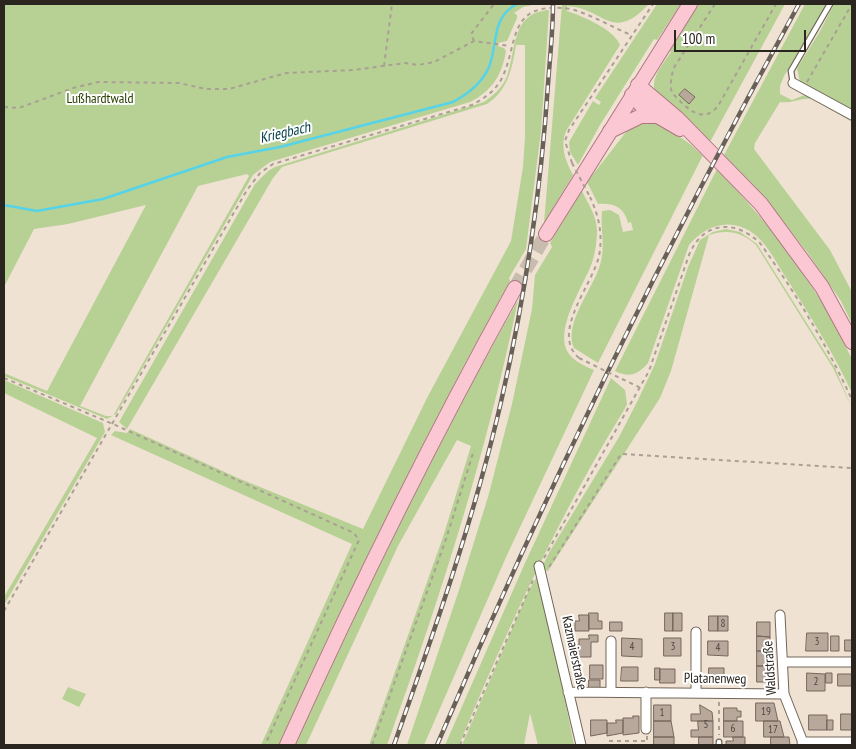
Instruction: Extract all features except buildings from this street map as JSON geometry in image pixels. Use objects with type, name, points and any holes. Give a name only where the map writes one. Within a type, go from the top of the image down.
[{"type":"main road","points":[[546,234],[690,4]]},
{"type":"main road","points":[[635,90],[644,108],[695,138]]},
{"type":"main road","points":[[635,90],[677,118],[729,170],[771,217],[822,287],[852,342]]},
{"type":"main road","points":[[609,131],[636,118],[657,116]]},
{"type":"main road","points":[[287,745],[339,630],[413,478],[515,288]]},
{"type":"street","points":[[793,83],[852,115]]},
{"type":"street","name":"Kazmaierstraße","points":[[540,570],[580,745]]},
{"type":"street","name":"Waldstraße","points":[[780,615],[784,694],[803,744]]},
{"type":"street","points":[[696,632],[696,692]]},
{"type":"street","points":[[611,641],[611,692]]},
{"type":"street","points":[[783,662],[852,662]]},
{"type":"street","name":"Platanenweg","points":[[568,692],[784,694]]},
{"type":"street","points":[[646,692],[646,729]]},
{"type":"street","points":[[803,744],[852,742]]},
{"type":"lane","points":[[793,83],[791,71],[830,4]]},
{"type":"path","points":[[384,66],[392,4]]},
{"type":"path","points":[[474,41],[472,34],[475,27],[494,4]]},
{"type":"path","points":[[639,387],[579,358],[570,348],[569,327],[594,272],[599,256],[599,220],[590,197],[572,162],[565,141],[569,130],[653,4]]},
{"type":"path","points":[[715,4],[674,69],[671,82],[673,94],[687,108],[700,115],[713,113],[718,106],[776,4]]},
{"type":"path","points":[[803,88],[852,4]]},
{"type":"path","points":[[4,612],[247,190],[260,173],[273,164],[472,104],[482,99],[500,82],[514,33],[524,15],[531,10],[544,7],[574,10],[631,35]]},
{"type":"path","points":[[4,107],[19,108],[73,88],[98,82],[179,83],[206,89],[229,89],[286,73],[404,63],[418,65],[434,62],[474,41],[510,46]]},
{"type":"path","points":[[460,745],[540,570],[627,412],[656,354],[692,248],[708,231],[732,227],[751,235],[767,254],[827,350],[852,400]]},
{"type":"path","points":[[4,378],[113,424],[348,529],[359,540],[266,745]]},
{"type":"path","points":[[372,745],[446,539],[474,450]]},
{"type":"path","points":[[540,570],[548,567],[621,454],[852,468]]},
{"type":"path","points":[[719,692],[719,744]]},
{"type":"path","points":[[608,741],[647,741]]},
{"type":"green space","name":"Lußhardtwald","points":[[4,4],[537,4],[523,7],[514,13],[517,15],[517,18],[507,41],[498,43],[498,46],[506,51],[502,68],[495,81],[478,98],[270,162],[253,175],[116,414],[113,416],[249,176],[247,174],[198,186],[80,406],[106,416],[112,416],[107,419],[4,376],[4,373],[47,391],[146,205],[68,224],[34,229],[4,287]]},
{"type":"green space","points":[[562,4],[649,4],[636,16],[616,23],[580,8],[567,6],[567,11],[605,29],[617,39],[620,45],[566,131],[563,148],[573,175],[544,223]]},
{"type":"green space","points":[[657,4],[681,4],[657,40],[654,39],[600,125],[578,165],[570,152],[569,142],[593,101],[599,105],[601,102],[595,98]]},
{"type":"green space","points":[[699,4],[785,4],[710,142],[655,91],[654,86],[656,76],[671,52],[669,50]]},
{"type":"green space","points":[[805,4],[828,4],[784,76],[780,86],[780,94],[792,100],[807,94],[852,118],[852,122],[812,99],[780,102],[755,143],[754,149],[830,250],[852,292],[852,324],[841,301],[807,252],[768,202],[724,155]]},
{"type":"green space","points":[[834,4],[852,4],[852,110],[800,82],[797,68],[819,33]]},
{"type":"green space","points":[[549,10],[541,131],[526,249],[461,371],[462,373],[391,511],[325,650],[283,745],[261,745],[352,544],[111,435],[115,431],[127,433],[130,429],[238,478],[363,529],[427,398],[511,241],[523,167],[525,137],[525,45],[516,45],[508,78],[500,92],[487,104],[282,167],[273,178],[127,429],[119,422],[255,184],[268,171],[275,167],[484,102],[498,90],[507,76],[515,44],[522,25],[528,18],[537,13]]},
{"type":"green space","points":[[640,123],[656,123],[666,127],[703,156],[598,363],[574,348],[572,328],[602,258],[602,211],[610,210],[619,215],[623,232],[633,230],[631,222],[628,223],[624,213],[618,207],[609,204],[598,204],[587,182],[626,132]]},
{"type":"green space","points":[[713,165],[725,176],[784,245],[827,310],[852,359],[852,393],[820,333],[770,252],[756,235],[733,225],[716,226],[709,229],[689,245],[648,363],[637,373],[629,375],[615,371],[717,169]]},
{"type":"green space","points":[[582,191],[595,219],[597,230],[596,244],[592,263],[570,311],[564,335],[565,345],[569,354],[580,364],[594,370],[507,555],[424,745],[407,745],[488,497],[512,404],[532,309],[535,275],[552,247],[550,243]]},
{"type":"green space","points":[[726,229],[740,232],[757,244],[835,368],[852,408],[833,368],[756,245],[745,237],[734,233],[722,232],[709,235],[671,371],[660,398],[548,571],[544,570],[542,567],[550,551],[619,437],[638,400],[655,364],[688,267],[700,240],[713,232]]},
{"type":"green space","points":[[518,300],[492,413],[461,525],[387,745],[369,745],[443,537],[471,446],[457,440],[398,546],[306,745],[295,745],[345,631],[399,519]]},
{"type":"green space","points":[[611,378],[625,390],[627,404],[555,533],[515,617],[459,745],[445,745],[525,563]]},
{"type":"green space","points":[[4,380],[103,423],[105,432],[4,605],[4,597],[97,438],[4,393]]},
{"type":"green space","points":[[536,578],[541,579],[574,745],[538,745],[530,713],[524,745],[462,745],[528,592]]},
{"type":"green space","points":[[68,687],[86,694],[79,707],[62,699]]},
{"type":"waterway","name":"Kriegbach","points":[[4,205],[37,211],[103,199],[227,157],[280,147],[453,102],[474,88],[483,78],[492,58],[499,24],[509,9],[517,4]]},
{"type":"tunnel","points":[[515,288],[546,234]]},
{"type":"railway","points":[[394,745],[466,532],[479,489],[510,363],[525,283],[541,164],[553,4]]},
{"type":"railway","points":[[437,745],[520,556],[609,370],[654,278],[799,4]]}]
